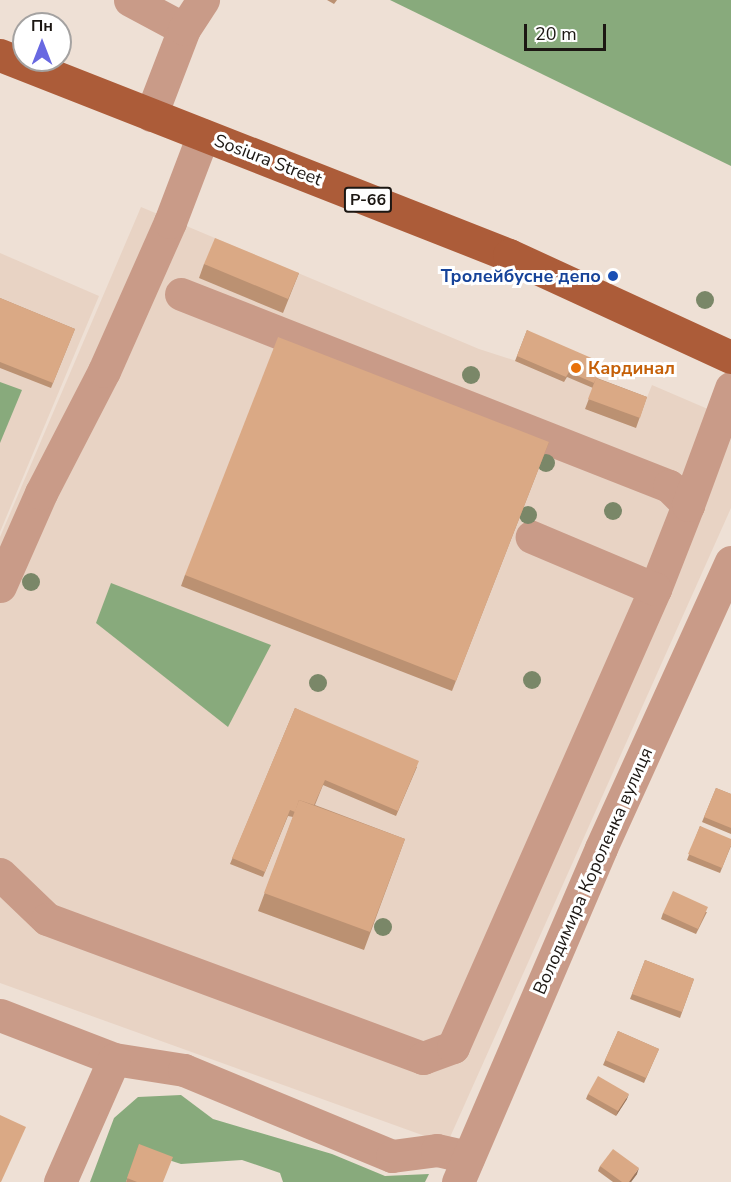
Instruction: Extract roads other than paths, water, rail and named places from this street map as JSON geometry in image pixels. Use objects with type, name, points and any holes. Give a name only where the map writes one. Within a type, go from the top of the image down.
[{"type":"main road","name":"Sosiura Street","points":[[0,55],[509,255],[731,357]]},
{"type":"street","points":[[130,0],[184,29]]},
{"type":"street","points":[[152,115],[184,29],[203,0]]},
{"type":"street","points":[[0,586],[109,360],[203,135]]},
{"type":"street","points":[[181,294],[638,471],[669,486],[688,505]]},
{"type":"street","points":[[0,874],[47,919],[423,1058],[453,1047],[655,589],[731,388]]},
{"type":"street","points":[[532,537],[655,589]]},
{"type":"street","name":"Володимира Короленка вулиця","points":[[463,1170],[601,848],[731,562]]},
{"type":"street","points":[[0,1015],[114,1059],[184,1070],[392,1156],[437,1150],[463,1170]]},
{"type":"street","points":[[60,1182],[114,1059]]},
{"type":"place","name":"Тролейбусне депо","points":[[613,276]]},
{"type":"place","name":"Кардинал","points":[[576,368]]}]
